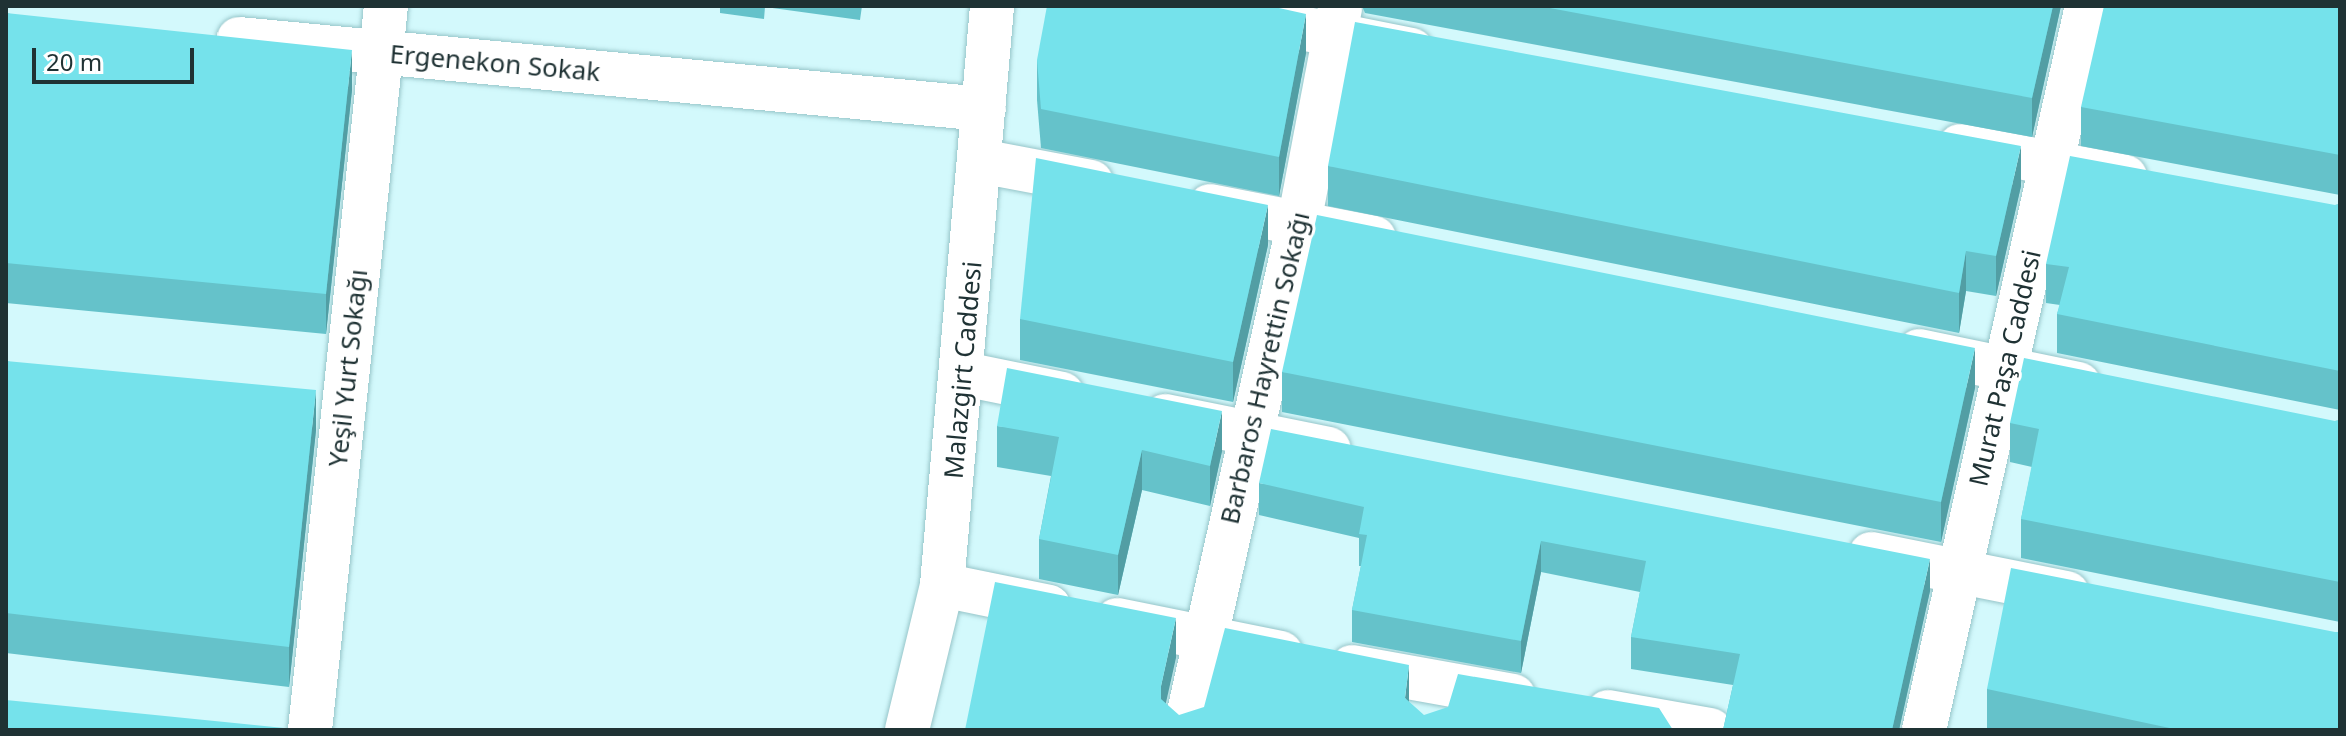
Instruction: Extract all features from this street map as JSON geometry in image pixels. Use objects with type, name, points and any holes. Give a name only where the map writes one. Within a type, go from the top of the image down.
[{"type":"street","name":"Yeşil Yurt Sokağı","points":[[310,730],[386,6]]},
{"type":"street","name":"Malazgirt Caddesi","points":[[907,730],[942,585],[964,374],[992,6]]},
{"type":"street","points":[[1191,6],[1337,21],[1458,58]]},
{"type":"street","name":"Murat Paşa Caddesi","points":[[1924,730],[2087,6]]},
{"type":"street","name":"Barbaros Hayrettin Sokağı","points":[[1185,730],[1249,433],[1299,223],[1337,21]]},
{"type":"street","name":"Ergenekon Sokak","points":[[194,35],[984,109]]},
{"type":"street","points":[[1911,137],[2173,187]]},
{"type":"street","points":[[980,161],[1409,246]]},
{"type":"street","points":[[1878,343],[2126,393]]},
{"type":"street","points":[[964,374],[1372,457]]},
{"type":"street","points":[[298,403],[344,408]]},
{"type":"street","points":[[1836,548],[2112,602]]},
{"type":"street","points":[[942,585],[1439,685],[1688,728]]},
{"type":"street","points":[[1429,730],[1439,685]]},
{"type":"building","points":[[1047,6],[1270,6],[1306,14],[1279,157],[1041,109],[1037,60]]},
{"type":"building","points":[[1539,6],[2053,6],[2032,98]]},
{"type":"building","points":[[2104,6],[2340,6],[2340,155],[2081,107]]},
{"type":"building","points":[[6,13],[352,50],[326,294],[6,263]]},
{"type":"building","points":[[1355,22],[2021,146],[1996,256],[1966,251],[1959,293],[1328,166]]},
{"type":"building","points":[[2070,156],[2340,204],[2340,371],[2057,314],[2069,267],[2046,264]]},
{"type":"building","points":[[1036,158],[1268,205],[1233,362],[1020,319]]},
{"type":"building","points":[[1317,215],[1975,348],[1941,502],[1282,372]]},
{"type":"building","points":[[2024,358],[2340,420],[2340,582],[2021,519],[2039,429],[2010,423]]},
{"type":"building","points":[[6,361],[316,390],[289,647],[6,613]]},
{"type":"building","points":[[1007,368],[1222,411],[1210,466],[1142,450],[1118,555],[1039,539],[1059,437],[997,426]]},
{"type":"building","points":[[1271,429],[1930,559],[1892,730],[1723,730],[1740,654],[1631,637],[1646,561],[1541,541],[1521,641],[1352,610],[1367,535],[1359,534],[1364,507],[1259,483]]},
{"type":"building","points":[[2011,568],[2340,632],[2340,730],[2179,730],[1987,689]]},
{"type":"building","points":[[995,582],[1176,618],[1161,699],[1179,715],[1204,707],[1225,628],[1409,665],[1405,698],[1424,715],[1448,707],[1458,674],[1659,708],[1673,730],[965,730]]},
{"type":"building","points":[[6,700],[294,729],[294,730],[6,730]]}]
